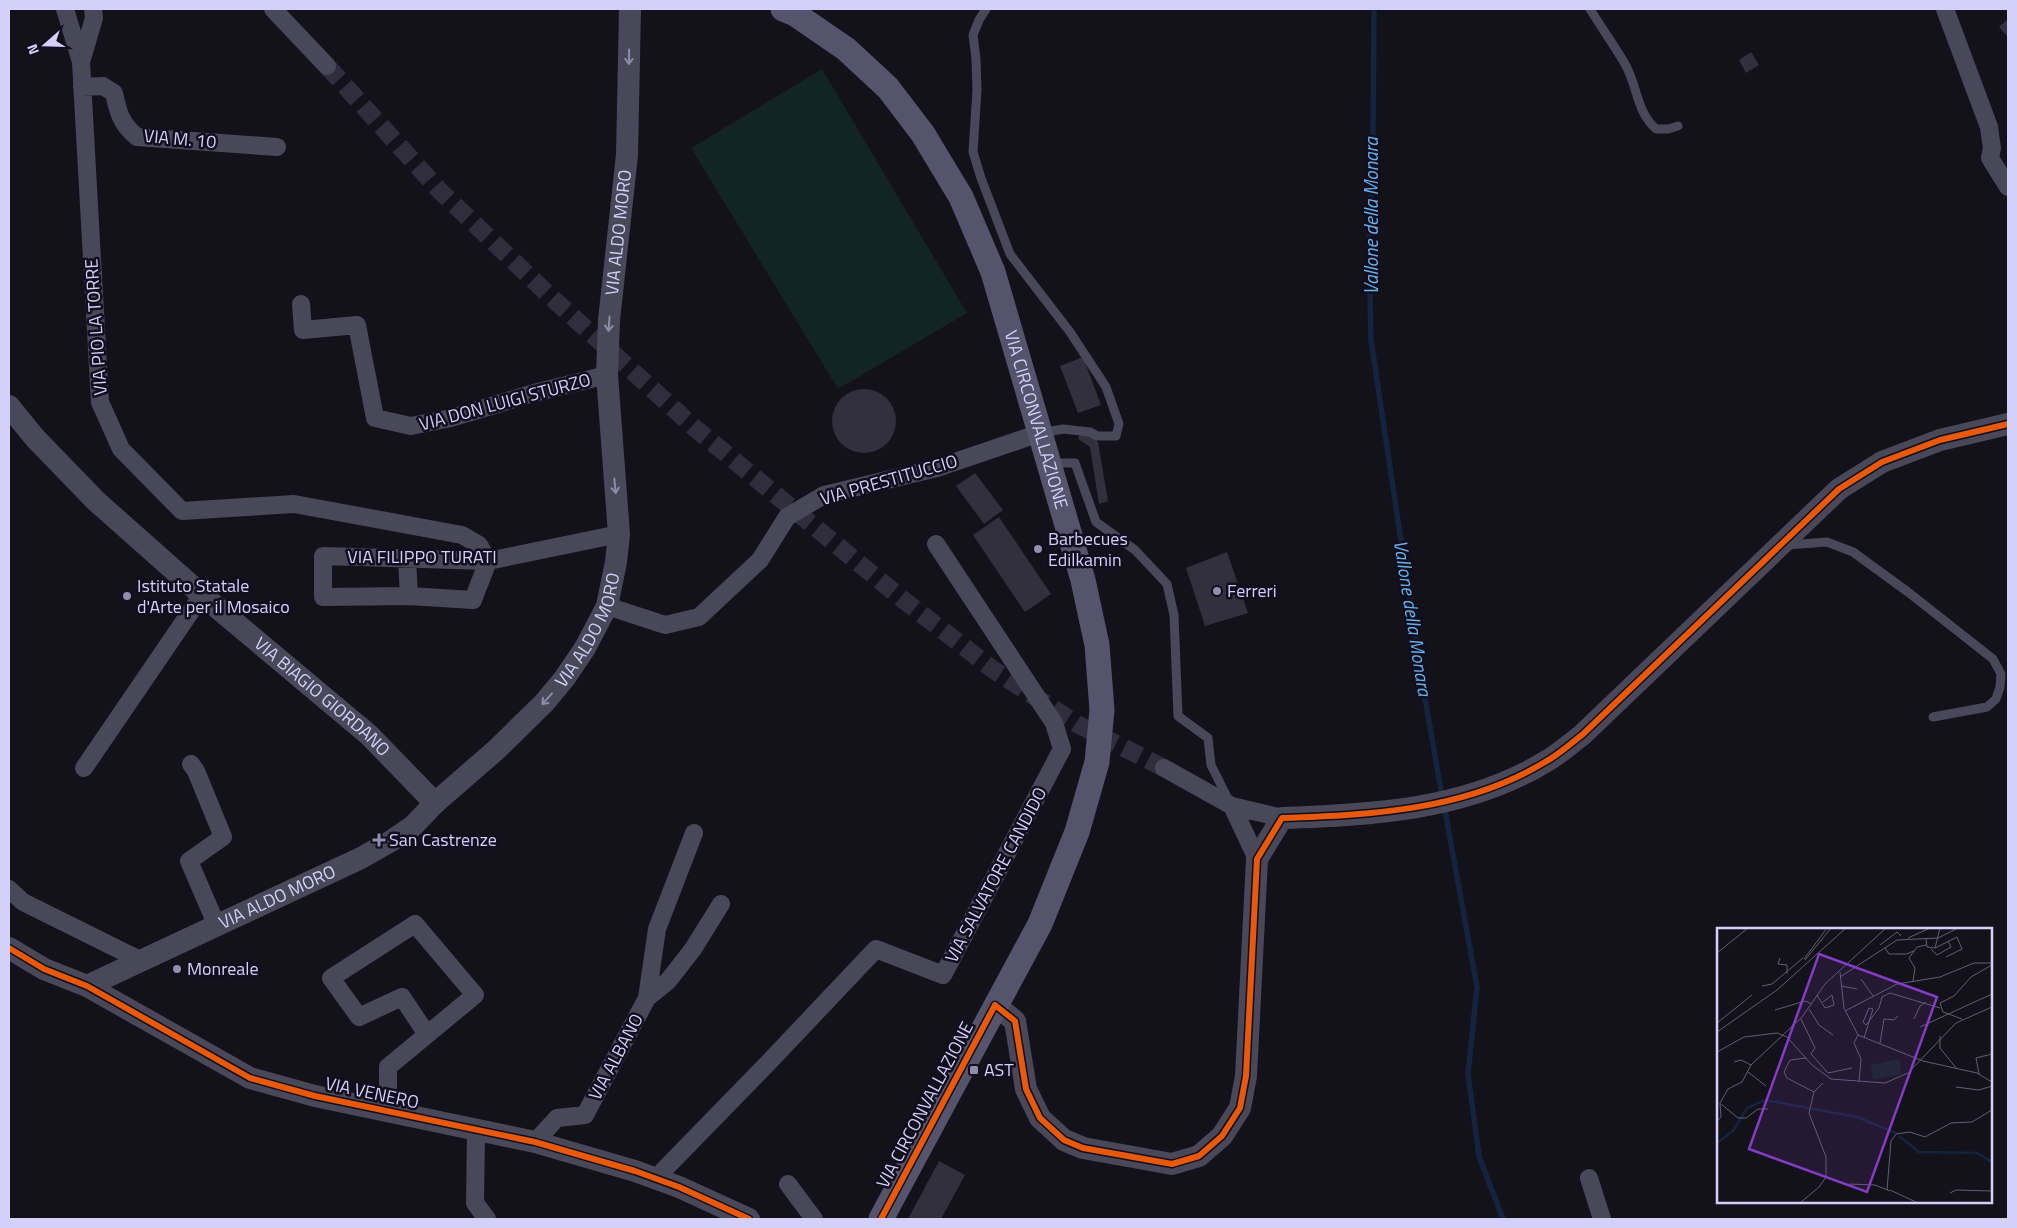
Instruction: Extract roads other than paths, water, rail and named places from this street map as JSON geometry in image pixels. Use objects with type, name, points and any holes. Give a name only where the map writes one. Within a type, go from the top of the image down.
[{"type":"main road","name":"VIA CIRCONVALLAZIONE","points":[[783,9],[795,14],[846,50],[888,88],[924,134],[961,197],[993,272],[1083,580],[1097,645],[1102,710],[1097,762],[1077,832],[1040,924],[882,1219]]},
{"type":"street","points":[[65,9],[81,62]]},
{"type":"street","points":[[81,62],[94,18],[93,9]]},
{"type":"street","points":[[273,9],[327,66]]},
{"type":"street","name":"VIA ALDO MORO","points":[[87,986],[361,858],[391,842],[413,826],[435,803],[496,750],[559,685],[585,648],[607,606],[616,562],[619,534],[606,375],[609,320],[627,155],[630,9]]},
{"type":"street","points":[[1945,9],[1989,128],[1992,148],[1990,158],[2008,187]]},
{"type":"street","name":"VIA PIO LA TORRE","points":[[81,62],[100,402],[121,449],[182,511],[294,504],[462,536],[480,545],[488,561]]},
{"type":"street","name":"VIA M. 10","points":[[82,87],[103,86],[114,93],[118,112],[127,128],[137,137],[277,147]]},
{"type":"street","name":"VIA DON LUIGI STURZO","points":[[301,304],[303,330],[357,325],[375,418],[411,426],[451,418],[534,393],[606,375]]},
{"type":"street","name":"VIA BIAGIO GIORDANO","points":[[9,406],[34,438],[96,501],[202,595],[369,734],[435,803]]},
{"type":"street","points":[[1164,768],[1232,806],[1282,818],[1393,811],[1456,799],[1488,790],[1545,762],[1582,735],[1839,489],[1882,462],[1940,440],[2008,424]]},
{"type":"street","name":"VIA PRESTITUCCIO","points":[[607,606],[665,625],[699,617],[760,560],[787,517],[824,495],[937,468],[1040,433]]},
{"type":"street","name":"VIA FILIPPO TURATI","points":[[409,596],[323,597],[323,556],[488,561],[619,534]]},
{"type":"street","name":"VIA SALVATORE CANDIDO","points":[[655,1178],[876,949],[943,975],[1062,749],[1054,723],[936,544]]},
{"type":"street","points":[[407,559],[409,596],[473,600],[488,561]]},
{"type":"street","points":[[84,768],[202,595]]},
{"type":"street","points":[[190,764],[196,771],[223,837],[189,861],[216,926]]},
{"type":"street","points":[[995,1005],[1015,1021],[1026,1089],[1040,1118],[1064,1140],[1084,1148],[1172,1164],[1199,1156],[1222,1136],[1240,1108],[1245,1084],[1257,859],[1232,806]]},
{"type":"street","points":[[1257,859],[1282,818]]},
{"type":"street","name":"VIA ALBANO","points":[[535,1142],[557,1118],[585,1115],[647,998],[657,929],[694,833]]},
{"type":"street","points":[[9,889],[23,902],[142,961]]},
{"type":"street","name":"VIA ALBANO","points":[[647,998],[668,982],[693,949],[721,904]]},
{"type":"street","points":[[381,1110],[388,1086],[388,1066],[475,996],[415,924],[331,978],[359,1017],[402,997],[426,1033]]},
{"type":"street","name":"VIA VENERO","points":[[9,948],[44,969],[87,986],[250,1078],[314,1096],[535,1142],[655,1178],[749,1219]]},
{"type":"street","points":[[476,1130],[475,1203],[487,1219]]},
{"type":"street","points":[[1589,1178],[1602,1219]]},
{"type":"street","points":[[788,1184],[814,1219]]},
{"type":"lane","points":[[986,9],[973,35],[977,90],[973,152],[981,178],[1010,254],[1070,332],[1106,387],[1119,424],[1116,436],[1097,436],[1090,432],[1063,429],[1040,433]]},
{"type":"lane","points":[[1590,9],[1626,65],[1636,88],[1641,112],[1647,121],[1656,129],[1668,129],[1678,126]]},
{"type":"lane","points":[[1049,463],[1075,463],[1096,522],[1135,550],[1167,584],[1174,615],[1178,716],[1208,738],[1211,765],[1232,806]]},
{"type":"lane","points":[[1780,546],[1827,542],[1853,552],[1908,592],[1993,659],[2001,674],[2000,688],[1996,699],[1987,707],[1933,717]]},
{"type":"waterway","name":"Vallone della Monara","points":[[1374,9],[1373,137],[1369,246],[1371,340],[1421,675],[1442,796]]},
{"type":"waterway","name":"Vallone della Monara","points":[[1444,805],[1477,987],[1468,1074],[1479,1156],[1503,1219]]},
{"type":"tunnel","points":[[327,66],[440,191],[551,297],[696,429],[901,598],[995,671],[1077,724],[1164,768]]},
{"type":"place","name":"Barbecues Edilkamin","points":[[1038,549]]},
{"type":"place","name":"Ferreri","points":[[1217,591]]},
{"type":"place","name":"Istituto Statale d'Arte per il Mosaico","points":[[127,596]]},
{"type":"place","name":"San Castrenze","points":[[379,840]]},
{"type":"place","name":"Monreale","points":[[177,969]]},
{"type":"place","name":"AST","points":[[974,1070]]}]
